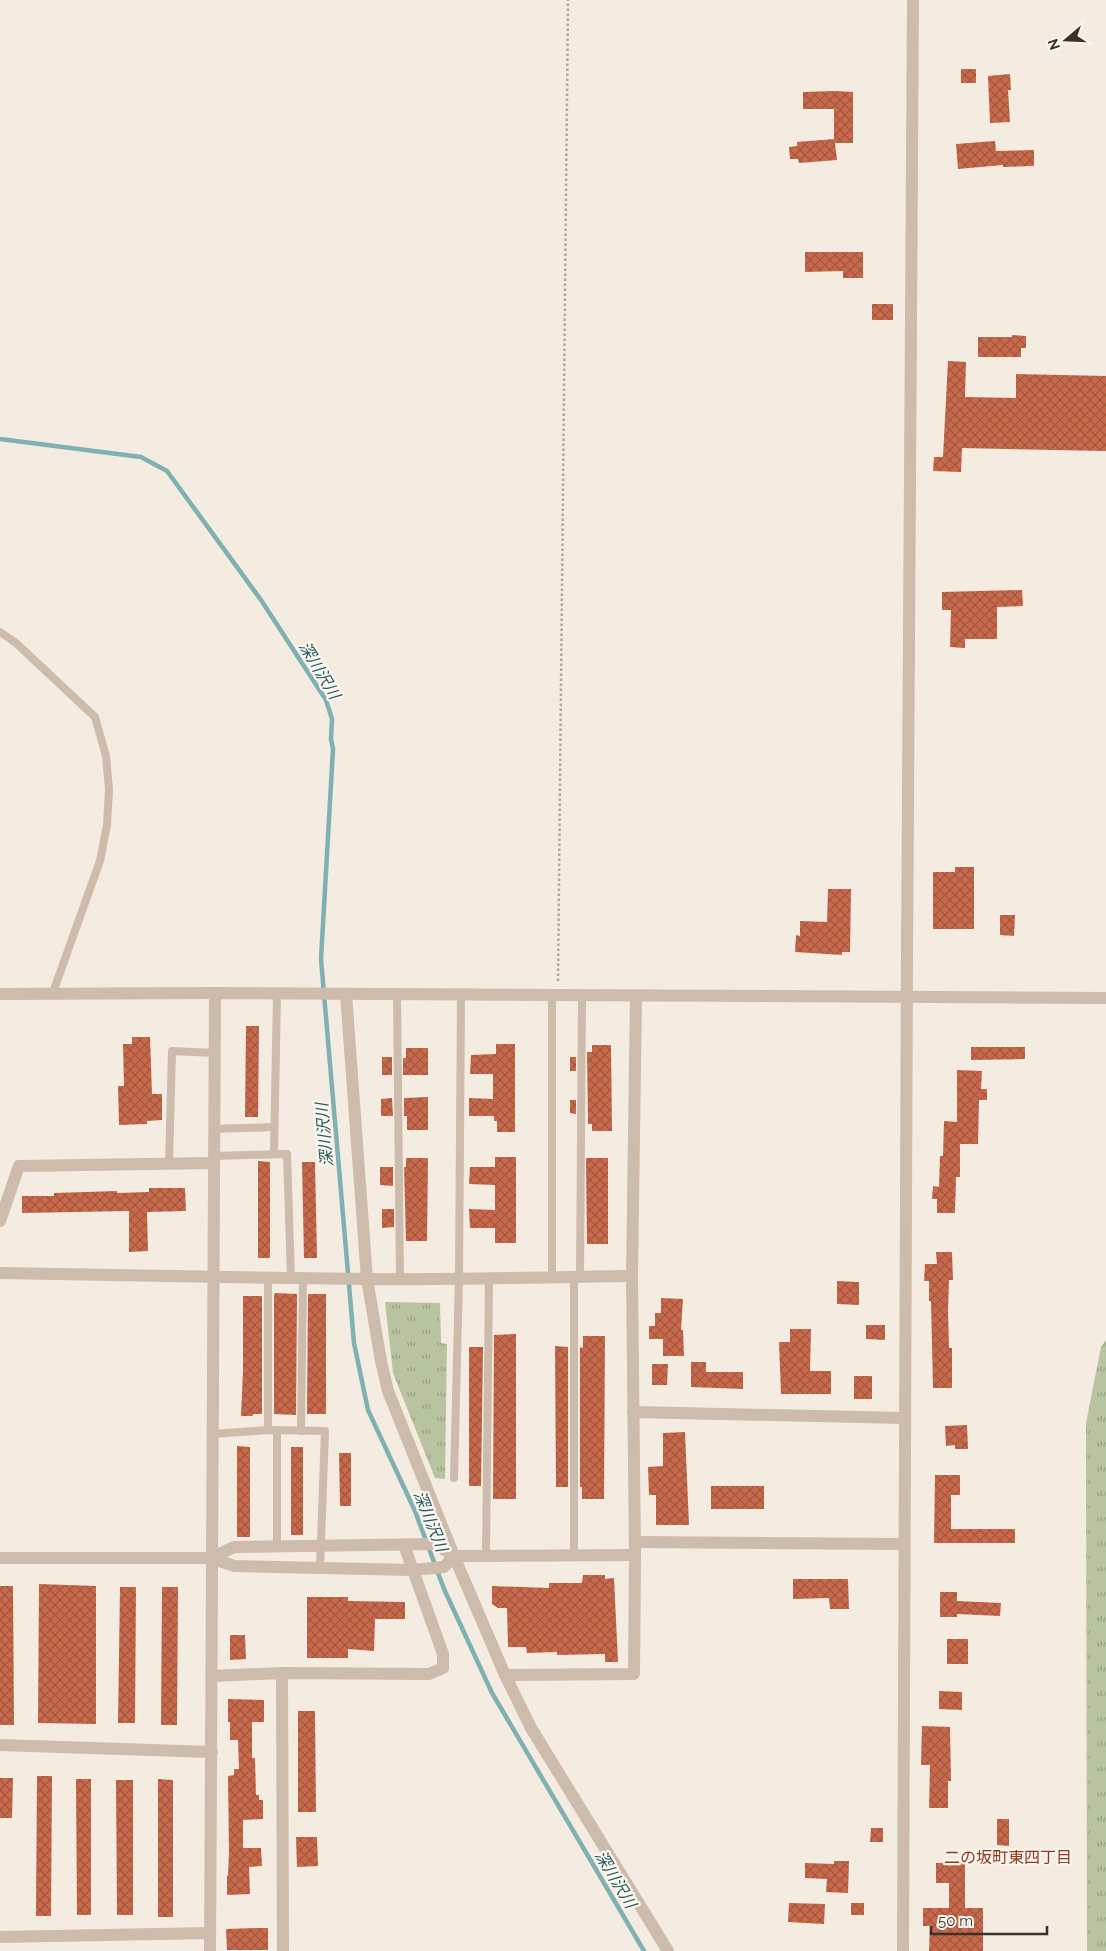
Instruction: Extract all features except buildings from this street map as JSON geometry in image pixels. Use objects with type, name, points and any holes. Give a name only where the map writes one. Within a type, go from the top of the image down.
[{"type":"street","points":[[903,1951],[903,1544],[913,0]]},
{"type":"street","points":[[0,994],[215,993],[1106,998]]},
{"type":"street","points":[[210,1951],[215,993]]},
{"type":"street","points":[[340,994],[362,1279],[388,1392],[454,1556],[505,1675],[531,1728],[668,1951]]},
{"type":"street","points":[[505,1675],[634,1674],[635,1549],[632,1276],[636,996]]},
{"type":"street","points":[[0,1221],[19,1166],[169,1164],[213,1160]]},
{"type":"street","points":[[0,1274],[362,1279],[632,1276]]},
{"type":"street","points":[[633,1412],[904,1418]]},
{"type":"street","points":[[211,1558],[234,1546],[435,1544],[454,1556],[486,1556],[574,1555],[635,1549],[903,1544]]},
{"type":"street","points":[[212,1676],[282,1673],[429,1674],[443,1668],[443,1654],[404,1545]]},
{"type":"street","points":[[0,1558],[211,1558],[234,1566],[412,1570],[444,1567],[454,1556]]},
{"type":"street","points":[[282,1673],[283,1951]]},
{"type":"street","points":[[0,1745],[212,1752]]},
{"type":"street","points":[[0,1937],[210,1933]]},
{"type":"lane","points":[[0,632],[16,643],[95,717],[106,756],[109,789],[107,825],[100,861],[52,995]]},
{"type":"lane","points":[[274,1154],[277,994]]},
{"type":"lane","points":[[397,994],[400,1278]]},
{"type":"lane","points":[[454,1478],[461,995]]},
{"type":"lane","points":[[552,1277],[555,995]]},
{"type":"lane","points":[[574,1555],[582,995]]},
{"type":"lane","points":[[169,1164],[172,1051],[214,1053]]},
{"type":"lane","points":[[213,1129],[274,1127]]},
{"type":"lane","points":[[213,1160],[287,1154],[297,1277],[302,1431]]},
{"type":"lane","points":[[268,1277],[268,1430]]},
{"type":"lane","points":[[486,1556],[489,1278]]},
{"type":"lane","points":[[213,1434],[268,1430],[324,1431],[320,1568]]},
{"type":"lane","points":[[277,1430],[277,1546]]},
{"type":"path","points":[[555,995],[568,0]]},
{"type":"green space","points":[[385,1302],[440,1303],[441,1343],[447,1344],[445,1479],[435,1478],[393,1373]]},
{"type":"green space","points":[[1106,1340],[1106,1951],[1087,1951],[1086,1423],[1101,1347]]},
{"type":"waterway","name":"深川沢川","points":[[0,439],[141,457],[167,471],[261,600],[326,700],[332,719],[331,739],[333,749],[321,959],[354,1343],[368,1410],[415,1511],[444,1589],[492,1693],[644,1951]]},
{"type":"district","name":"二の坂町東四丁目","points":[[1008,1857]]}]
